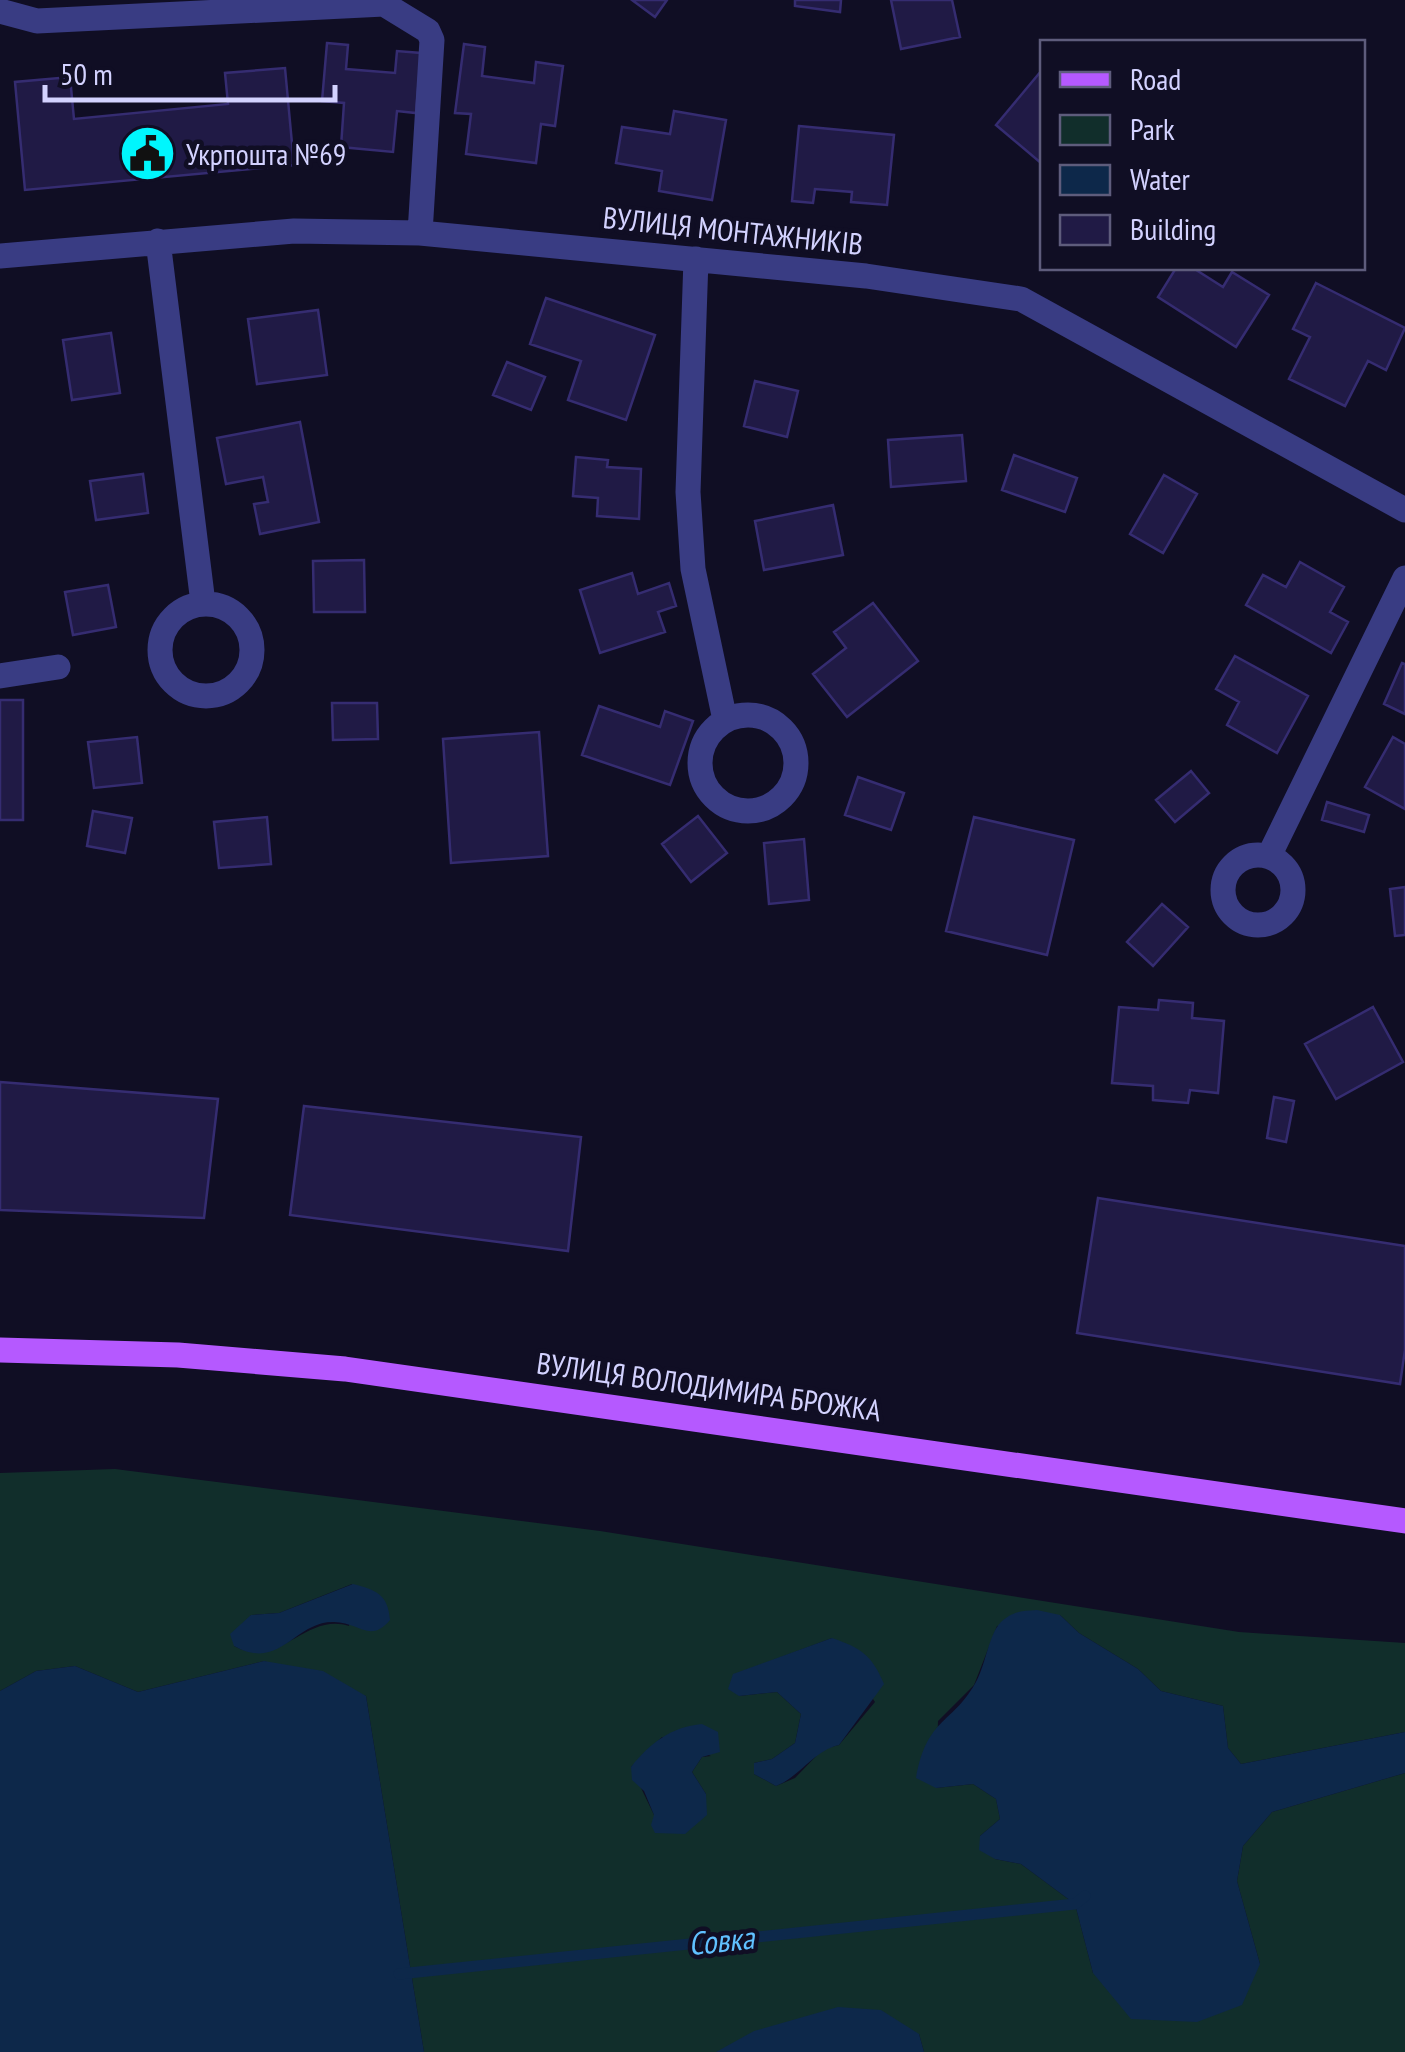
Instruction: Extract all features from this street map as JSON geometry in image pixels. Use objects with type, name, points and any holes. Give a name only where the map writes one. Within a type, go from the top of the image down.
[{"type":"main road","name":"ВУЛИЦЯ ВОЛОДИМИРА БРОЖКА","points":[[0,1350],[178,1355],[345,1368],[1405,1521]]},
{"type":"street","points":[[0,11],[37,21],[384,4],[428,31],[432,40],[420,233]]},
{"type":"street","name":"ВУЛИЦЯ МОНТАЖНИКІВ","points":[[0,256],[294,231],[420,233],[866,276],[1021,299],[1405,510]]},
{"type":"street","points":[[158,241],[203,603]]},
{"type":"street","points":[[696,259],[688,492],[693,569],[726,720]]},
{"type":"street","points":[[1269,856],[1405,578]]},
{"type":"street","points":[[0,676],[58,667]]},
{"type":"green space","points":[[115,1469],[600,1531],[1239,1632],[1405,1643],[1405,1732],[1241,1764],[1228,1748],[1223,1706],[1161,1691],[1138,1669],[1079,1633],[1060,1615],[997,1626],[974,1685],[938,1721],[936,1788],[973,1784],[996,1799],[1000,1819],[980,1836],[995,1859],[1021,1864],[1075,1904],[1093,1973],[1260,1964],[1237,1881],[1243,1846],[1272,1812],[1405,1773],[1405,2052],[924,2052],[919,2034],[716,2052],[424,2052],[366,1696],[264,1661],[138,1692],[75,1666],[36,1671],[0,1691],[0,1473]],"holes":[[[352,1584],[349,1626],[319,1627],[265,1651],[250,1652],[234,1646],[251,1615],[279,1613]],[[832,1638],[875,1702],[839,1745],[823,1749],[795,1778],[776,1786],[754,1774],[754,1763],[772,1759],[795,1743],[801,1714],[777,1692],[739,1696],[733,1675]],[[662,1737],[711,1756],[702,1757],[692,1772],[706,1794],[654,1815],[631,1767]]]},
{"type":"water","points":[[353,1584],[374,1591],[383,1599],[390,1620],[383,1627],[370,1631],[334,1622],[308,1629],[276,1650],[264,1653],[234,1646],[230,1634],[251,1615],[279,1613]]},
{"type":"water","points":[[1037,1610],[1060,1615],[1079,1633],[1138,1669],[1161,1691],[1223,1706],[1228,1748],[1241,1764],[1405,1732],[1405,1773],[1272,1812],[1243,1846],[1237,1881],[1260,1964],[1242,2005],[1197,2022],[1131,2019],[1093,1973],[1075,1904],[1021,1864],[995,1859],[979,1850],[980,1836],[1000,1819],[996,1799],[973,1784],[936,1788],[916,1778],[934,1731],[977,1680],[997,1627],[1014,1614]]},
{"type":"water","points":[[832,1638],[864,1654],[884,1684],[839,1745],[776,1786],[754,1774],[754,1763],[772,1759],[795,1743],[801,1714],[777,1692],[739,1696],[728,1689],[733,1674]]},
{"type":"water","points":[[264,1661],[323,1671],[366,1696],[424,2052],[0,2052],[0,1691],[36,1671],[75,1666],[138,1692]]},
{"type":"water","points":[[702,1724],[718,1732],[720,1752],[702,1757],[692,1772],[706,1794],[707,1815],[685,1834],[655,1833],[651,1825],[654,1815],[644,1791],[632,1780],[631,1767],[662,1738]]},
{"type":"water","points":[[838,2007],[881,2010],[919,2034],[924,2052],[716,2052],[754,2031]]},
{"type":"building","points":[[632,0],[667,0],[655,17]]},
{"type":"building","points":[[795,0],[841,0],[840,12],[795,6]]},
{"type":"building","points":[[891,0],[952,0],[960,37],[901,49]]},
{"type":"building","points":[[327,43],[348,45],[346,69],[395,73],[397,51],[421,53],[416,113],[397,111],[393,152],[341,147],[344,103],[322,101]]},
{"type":"building","points":[[464,44],[485,47],[482,76],[534,83],[536,62],[563,66],[555,126],[541,124],[536,163],[466,154],[471,114],[455,113]]},
{"type":"building","points":[[285,68],[294,165],[25,190],[15,82],[70,77],[74,119],[228,104],[225,73]]},
{"type":"building","points":[[1040,72],[1040,162],[996,125]]},
{"type":"building","points":[[674,111],[726,120],[712,200],[659,191],[662,171],[616,163],[622,127],[670,134]]},
{"type":"building","points":[[799,126],[894,135],[887,205],[851,202],[852,192],[815,189],[813,203],[792,201]]},
{"type":"building","points":[[1175,270],[1196,270],[1223,287],[1232,272],[1269,295],[1236,347],[1158,297]]},
{"type":"building","points":[[1316,283],[1405,328],[1386,370],[1368,361],[1345,406],[1289,379],[1310,337],[1293,329]]},
{"type":"building","points":[[546,298],[655,335],[626,420],[568,400],[581,361],[530,344]]},
{"type":"building","points":[[318,310],[327,375],[257,384],[248,319]]},
{"type":"building","points":[[111,333],[120,393],[72,400],[63,340]]},
{"type":"building","points":[[507,362],[545,377],[531,410],[493,395]]},
{"type":"building","points":[[755,381],[798,391],[787,437],[744,426]]},
{"type":"building","points":[[300,422],[319,522],[260,534],[254,504],[268,502],[263,477],[226,484],[217,438]]},
{"type":"building","points":[[962,435],[966,481],[891,487],[888,440]]},
{"type":"building","points":[[1014,455],[1077,478],[1065,512],[1002,490]]},
{"type":"building","points":[[576,457],[608,460],[607,467],[641,469],[639,519],[597,516],[598,498],[573,496]]},
{"type":"building","points":[[143,474],[148,513],[96,520],[90,481]]},
{"type":"building","points":[[1164,475],[1197,494],[1163,553],[1130,534]]},
{"type":"building","points":[[833,505],[843,555],[764,570],[755,521]]},
{"type":"building","points":[[364,560],[365,612],[314,612],[313,561]]},
{"type":"building","points":[[1300,562],[1344,587],[1330,612],[1348,622],[1331,653],[1246,605],[1263,575],[1286,587]]},
{"type":"building","points":[[632,573],[638,594],[669,583],[676,606],[658,612],[665,632],[600,653],[580,590]]},
{"type":"building","points":[[108,585],[116,627],[73,635],[65,592]]},
{"type":"building","points":[[873,603],[918,661],[847,717],[813,674],[846,648],[834,632]]},
{"type":"building","points":[[1235,656],[1308,696],[1277,753],[1227,725],[1239,702],[1216,689]]},
{"type":"building","points":[[1402,663],[1405,664],[1405,714],[1384,704]]},
{"type":"building","points":[[0,700],[23,700],[23,820],[0,820]]},
{"type":"building","points":[[332,703],[377,703],[378,739],[333,740]]},
{"type":"building","points":[[599,706],[660,727],[665,711],[693,721],[670,785],[582,755]]},
{"type":"building","points":[[539,732],[548,856],[451,863],[443,739]]},
{"type":"building","points":[[137,737],[142,783],[94,788],[88,742]]},
{"type":"building","points":[[1393,737],[1405,744],[1405,809],[1365,787]]},
{"type":"building","points":[[1191,771],[1209,793],[1175,822],[1156,800]]},
{"type":"building","points":[[858,777],[904,793],[891,830],[845,815]]},
{"type":"building","points":[[1327,802],[1369,815],[1364,832],[1322,820]]},
{"type":"building","points":[[93,811],[132,818],[125,853],[87,846]]},
{"type":"building","points":[[698,816],[727,853],[691,882],[662,844]]},
{"type":"building","points":[[267,817],[271,864],[219,868],[214,822]]},
{"type":"building","points":[[974,817],[1074,840],[1047,955],[946,931]]},
{"type":"building","points":[[804,839],[809,900],[769,904],[764,843]]},
{"type":"building","points":[[1405,887],[1405,935],[1395,936],[1390,889]]},
{"type":"building","points":[[1162,904],[1188,927],[1153,966],[1127,942]]},
{"type":"building","points":[[1159,1000],[1193,1003],[1192,1018],[1224,1021],[1218,1093],[1190,1090],[1188,1103],[1153,1100],[1153,1086],[1112,1083],[1119,1007],[1158,1010]]},
{"type":"building","points":[[1373,1007],[1403,1062],[1336,1099],[1305,1044]]},
{"type":"building","points":[[0,1082],[218,1099],[204,1218],[0,1210]]},
{"type":"building","points":[[1274,1097],[1294,1101],[1286,1142],[1267,1138]]},
{"type":"building","points":[[304,1106],[581,1137],[568,1251],[290,1215]]},
{"type":"building","points":[[1098,1198],[1405,1246],[1405,1350],[1400,1384],[1077,1333]]},
{"type":"waterway","name":"Совка","points":[[399,1974],[1075,1904],[1085,1896]]},
{"type":"place","name":"Укрпошта №69","points":[[147,153]]}]
